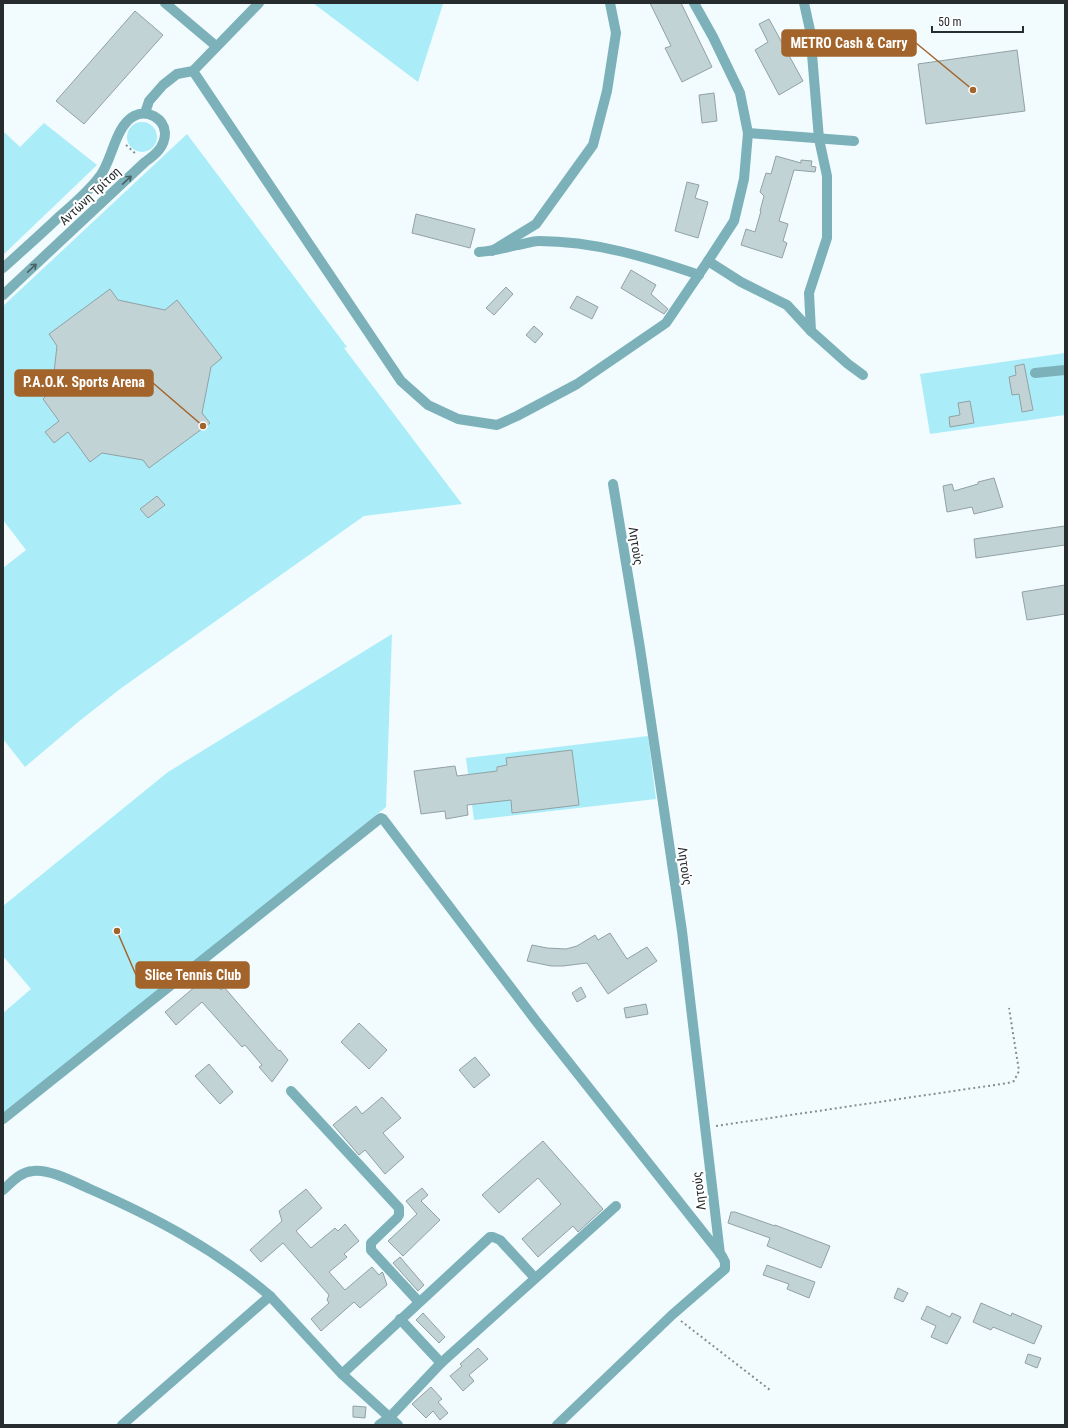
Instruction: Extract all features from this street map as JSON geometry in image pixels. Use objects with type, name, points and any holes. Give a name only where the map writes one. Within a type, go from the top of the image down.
[{"type":"street","points":[[165,3],[216,46]]},
{"type":"street","points":[[145,113],[149,101],[163,85],[177,74],[193,71],[259,3]]},
{"type":"street","points":[[492,250],[536,224],[592,145],[607,91],[616,33],[610,3]]},
{"type":"street","points":[[193,71],[401,381],[428,405],[458,419],[497,425],[577,384],[666,323],[734,221],[744,179],[748,133],[740,93],[714,37],[694,3]]},
{"type":"street","points":[[804,3],[810,30],[820,139],[827,176],[827,238],[809,293],[811,331]]},
{"type":"street","name":"Αντώνη Τρίτση","points":[[3,268],[79,199],[101,175],[117,137],[124,126],[133,117],[145,113],[156,117],[164,127],[164,140],[156,154],[145,162],[3,295]]},
{"type":"street","points":[[748,133],[854,141]]},
{"type":"street","points":[[479,252],[537,241],[574,243],[616,250],[699,275]]},
{"type":"street","points":[[708,261],[741,282],[787,305],[811,331],[848,364],[864,375]]},
{"type":"street","points":[[1035,373],[1065,370]]},
{"type":"street","name":"Λητούς","points":[[613,484],[640,648],[682,931],[720,1254],[725,1262],[725,1269],[672,1315]]},
{"type":"street","points":[[3,1119],[381,818],[541,1027],[720,1254]]},
{"type":"street","points":[[291,1091],[398,1205],[399,1215],[374,1240],[371,1250],[419,1302]]},
{"type":"street","points":[[3,1190],[23,1173],[40,1171],[64,1178],[143,1214],[196,1242],[249,1278],[270,1296],[342,1374],[398,1425]]},
{"type":"street","points":[[379,1425],[390,1417],[440,1363],[616,1206]]},
{"type":"street","points":[[342,1374],[490,1237],[500,1240],[536,1278]]},
{"type":"street","points":[[122,1425],[270,1296]]},
{"type":"street","points":[[557,1425],[672,1315]]},
{"type":"street","points":[[400,1319],[440,1363]]},
{"type":"path","points":[[117,137],[145,162]]},
{"type":"path","points":[[705,1128],[1014,1081],[1019,1070],[1009,1008]]},
{"type":"path","points":[[672,1315],[770,1390]]},
{"type":"shaded area","points":[[313,3],[443,4],[418,82]]},
{"type":"shaded area","points":[[142,122],[148,123],[156,131],[156,143],[148,151],[142,152],[136,151],[128,143],[127,137],[128,131],[136,123]]},
{"type":"shaded area","points":[[44,123],[97,165],[3,255],[3,131],[20,147]]},
{"type":"shaded area","points":[[187,134],[347,347],[344,348],[462,504],[364,516],[120,689],[25,767],[3,739],[3,568],[26,550],[3,520],[3,306]]},
{"type":"shaded area","points":[[1065,353],[1065,415],[930,434],[920,374]]},
{"type":"shaded area","points":[[392,634],[386,807],[3,1115],[3,1013],[31,989],[3,956],[3,906],[168,772]]},
{"type":"shaded area","points":[[648,736],[656,799],[474,820],[466,758]]},
{"type":"building","points":[[650,3],[681,3],[712,67],[682,82],[665,48],[671,46]]},
{"type":"building","points":[[135,11],[163,35],[84,124],[56,101]]},
{"type":"building","points":[[769,19],[803,81],[779,95],[755,50],[768,42],[759,24]]},
{"type":"building","points":[[1017,50],[1025,111],[926,124],[918,64]]},
{"type":"building","points":[[714,93],[717,121],[702,123],[699,95]]},
{"type":"building","points":[[776,156],[801,163],[801,160],[812,161],[811,166],[816,167],[815,172],[794,170],[779,221],[788,224],[783,241],[787,243],[782,258],[741,245],[746,229],[755,232],[764,196],[760,192],[766,173],[771,174]]},
{"type":"building","points":[[687,182],[699,185],[695,198],[708,202],[698,238],[675,231]]},
{"type":"building","points":[[416,214],[475,229],[470,248],[412,233]]},
{"type":"building","points":[[631,270],[656,285],[651,294],[668,309],[664,314],[621,288]]},
{"type":"building","points":[[506,287],[513,294],[494,315],[486,308]]},
{"type":"building","points":[[110,289],[118,300],[165,310],[177,300],[222,358],[211,367],[202,413],[210,423],[149,468],[143,460],[102,453],[90,462],[68,432],[54,443],[45,432],[59,421],[43,399],[52,390],[57,346],[49,334]]},
{"type":"building","points":[[577,296],[598,307],[592,319],[570,308]]},
{"type":"building","points":[[534,326],[543,334],[535,343],[526,335]]},
{"type":"building","points":[[1024,364],[1033,410],[1022,412],[1019,394],[1012,395],[1009,377],[1016,375],[1015,366]]},
{"type":"building","points":[[970,401],[974,423],[950,427],[949,417],[960,415],[958,403]]},
{"type":"building","points":[[994,478],[1003,507],[974,514],[972,507],[947,512],[943,486],[952,484],[954,491]]},
{"type":"building","points":[[157,496],[165,505],[148,518],[140,509]]},
{"type":"building","points":[[1065,526],[1065,545],[976,558],[974,539]]},
{"type":"building","points":[[1065,585],[1065,614],[1027,620],[1022,592]]},
{"type":"building","points":[[572,750],[579,805],[512,813],[511,800],[467,805],[468,815],[446,819],[445,811],[421,814],[414,771],[455,766],[457,776],[497,771],[497,767],[507,765],[506,758]]},
{"type":"building","points":[[610,933],[627,959],[647,947],[657,961],[608,994],[587,963],[551,966],[527,961],[532,945],[547,948],[566,949],[577,946],[595,935],[598,940]]},
{"type":"building","points":[[209,975],[221,990],[224,987],[288,1060],[272,1082],[259,1067],[262,1065],[245,1045],[242,1047],[202,1002],[176,1025],[165,1012]]},
{"type":"building","points":[[581,987],[586,997],[577,1002],[572,993]]},
{"type":"building","points":[[646,1004],[648,1014],[626,1018],[624,1008]]},
{"type":"building","points":[[359,1023],[387,1050],[369,1069],[341,1042]]},
{"type":"building","points":[[475,1057],[490,1075],[474,1088],[459,1070]]},
{"type":"building","points":[[209,1064],[233,1092],[220,1104],[195,1076]]},
{"type":"building","points":[[382,1097],[401,1118],[383,1133],[404,1157],[385,1174],[365,1150],[359,1155],[333,1125],[356,1106],[362,1114]]},
{"type":"building","points":[[543,1141],[603,1209],[578,1232],[573,1226],[538,1257],[522,1239],[561,1204],[538,1178],[499,1213],[482,1195]]},
{"type":"building","points":[[422,1188],[428,1195],[421,1201],[440,1220],[403,1256],[388,1241],[417,1214],[406,1201]]},
{"type":"building","points":[[306,1189],[322,1208],[296,1231],[311,1248],[335,1228],[338,1231],[345,1224],[359,1241],[344,1254],[347,1257],[329,1272],[345,1290],[372,1267],[379,1275],[382,1272],[383,1273],[387,1285],[360,1308],[354,1302],[321,1331],[311,1319],[329,1303],[327,1300],[329,1295],[283,1243],[261,1262],[250,1250],[282,1221],[279,1211]]},
{"type":"building","points":[[731,1212],[775,1225],[830,1246],[821,1268],[767,1246],[770,1238],[728,1223]]},
{"type":"building","points":[[400,1257],[424,1285],[418,1291],[393,1263]]},
{"type":"building","points":[[767,1265],[815,1282],[809,1298],[787,1289],[789,1284],[763,1275]]},
{"type":"building","points":[[898,1288],[908,1293],[903,1302],[894,1298]]},
{"type":"building","points":[[981,1303],[1011,1316],[1012,1313],[1042,1326],[1034,1344],[993,1327],[991,1330],[973,1322]]},
{"type":"building","points":[[927,1306],[950,1317],[952,1313],[961,1317],[947,1344],[931,1337],[936,1326],[921,1319]]},
{"type":"building","points":[[423,1313],[445,1337],[439,1343],[416,1320]]},
{"type":"building","points":[[478,1348],[488,1359],[469,1375],[474,1381],[463,1391],[450,1376],[462,1366],[460,1364]]},
{"type":"building","points":[[1028,1354],[1041,1358],[1037,1368],[1025,1363]]},
{"type":"building","points":[[431,1387],[442,1399],[438,1402],[448,1413],[440,1420],[433,1411],[426,1418],[412,1404]]},
{"type":"building","points":[[353,1406],[366,1407],[365,1418],[353,1417]]},
{"type":"place","name":"METRO Cash & Carry","points":[[973,90]]},
{"type":"place","name":"P.A.O.K. Sports Arena","points":[[203,426]]},
{"type":"place","name":"Slice Tennis Club","points":[[117,931]]}]
